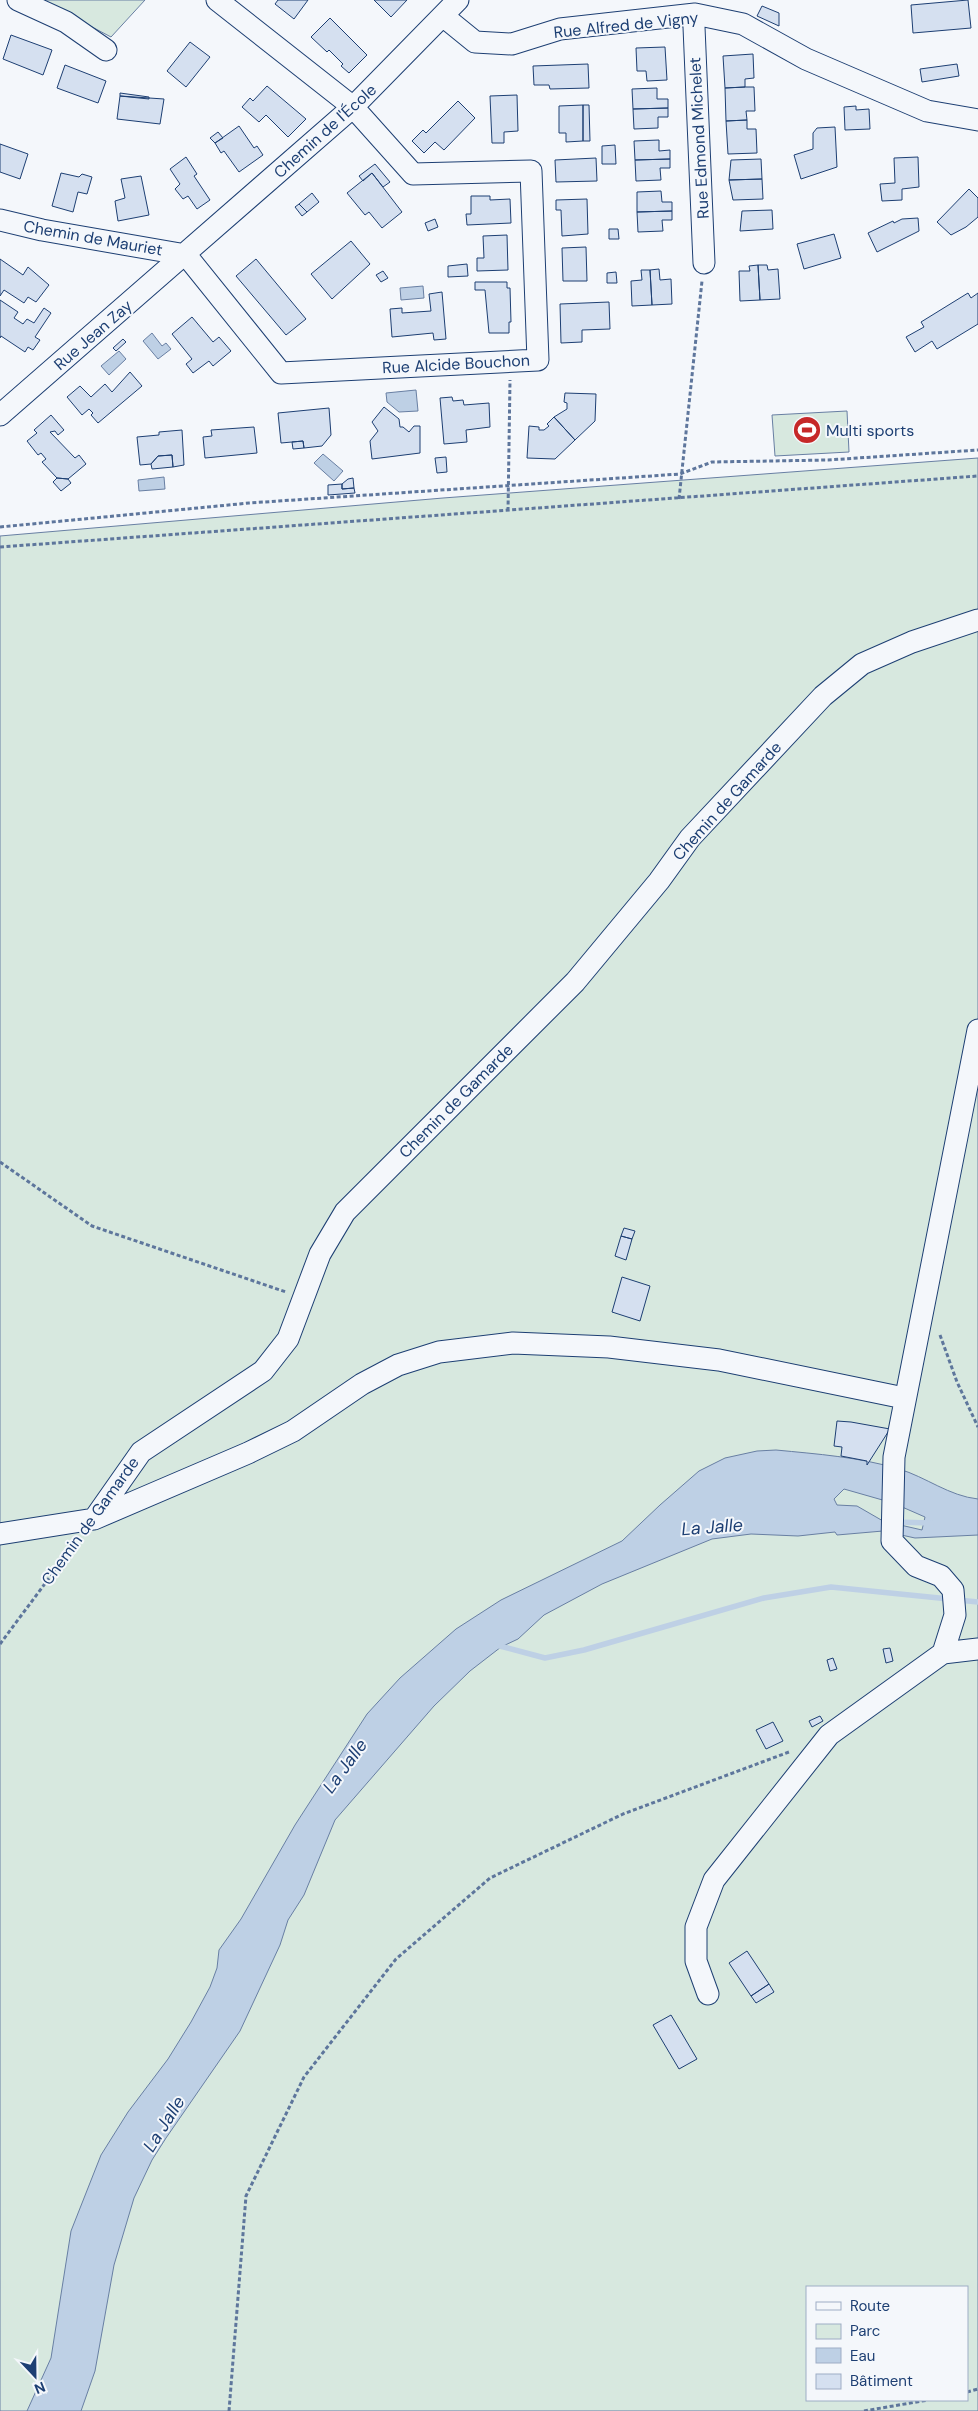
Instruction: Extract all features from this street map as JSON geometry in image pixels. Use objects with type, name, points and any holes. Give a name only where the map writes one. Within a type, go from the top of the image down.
[{"type":"street","points":[[18,0],[66,22],[106,50]]},
{"type":"street","points":[[217,0],[353,107]]},
{"type":"street","name":"Chemin de l'École","points":[[186,254],[353,107],[458,0]]},
{"type":"street","name":"Rue Alfred de Vigny","points":[[443,16],[475,42],[512,44],[560,29],[695,14],[743,24],[806,58],[927,110],[978,120]]},
{"type":"street","name":"Rue Edmond Michelet","points":[[695,14],[704,263]]},
{"type":"street","name":"Rue Alcide Bouchon","points":[[186,254],[281,373],[538,360],[531,171],[414,174],[353,107]]},
{"type":"street","name":"Chemin de Mauriet","points":[[0,220],[42,230],[186,254]]},
{"type":"street","name":"Rue Jean Zay","points":[[0,415],[186,254]]},
{"type":"street","name":"Chemin de Gamarde","points":[[94,1518],[141,1452],[263,1371],[288,1339],[320,1254],[345,1212],[575,982],[659,881],[690,838],[823,696],[862,664],[912,642],[978,620]]},
{"type":"street","points":[[943,1653],[955,1615],[953,1590],[941,1576],[916,1566],[892,1541],[894,1457],[904,1398],[978,1030]]},
{"type":"street","points":[[0,1534],[94,1518],[275,1440],[293,1431],[362,1384],[398,1365],[439,1352],[512,1343],[609,1347],[719,1360],[904,1398]]},
{"type":"street","points":[[708,1994],[696,1961],[696,1927],[714,1880],[829,1735],[943,1653],[978,1649]]},
{"type":"path","points":[[679,499],[680,474],[704,263]]},
{"type":"path","points":[[508,511],[510,362]]},
{"type":"path","points":[[0,527],[249,503],[680,474],[712,462],[828,460],[978,450]]},
{"type":"path","points":[[0,547],[978,476]]},
{"type":"path","points":[[0,1162],[92,1226],[304,1298]]},
{"type":"path","points":[[938,1330],[957,1382],[978,1427]]},
{"type":"path","name":"Chemin de Gamarde","points":[[0,1644],[94,1518]]},
{"type":"path","points":[[228,2411],[246,2196],[304,2078],[396,1959],[490,1878],[623,1814],[794,1750]]},
{"type":"path","points":[[864,2411],[922,2401]]},
{"type":"green space","points":[[41,0],[145,0],[111,37]]},
{"type":"green space","points":[[847,411],[849,452],[775,456],[772,415]]},
{"type":"green space","points":[[978,458],[978,2411],[0,2411],[0,536],[443,498]]},
{"type":"water","points":[[423,286],[424,298],[401,300],[400,288]]},
{"type":"water","points":[[152,333],[162,346],[166,343],[171,349],[158,359],[143,341]]},
{"type":"water","points":[[119,351],[126,359],[109,375],[101,366]]},
{"type":"water","points":[[416,390],[418,411],[399,412],[387,402],[386,393]]},
{"type":"water","points":[[323,454],[343,471],[334,481],[314,463]]},
{"type":"water","points":[[164,477],[165,489],[139,491],[138,480]]},
{"type":"water","points":[[776,1450],[838,1456],[909,1472],[957,1494],[978,1499],[978,1535],[915,1538],[883,1531],[837,1535],[835,1532],[798,1536],[751,1534],[712,1539],[602,1584],[544,1615],[518,1639],[501,1647],[470,1671],[434,1706],[335,1820],[304,1895],[288,1920],[280,1945],[240,2031],[152,2160],[134,2198],[114,2265],[95,2371],[81,2411],[27,2411],[51,2358],[71,2231],[101,2155],[128,2112],[168,2059],[191,2022],[210,1987],[217,1968],[219,1950],[241,1919],[295,1825],[367,1714],[400,1678],[456,1629],[501,1600],[622,1541],[699,1471],[725,1458],[757,1451]],"holes":[[[844,1489],[893,1503],[925,1517],[922,1530],[883,1521],[857,1506],[837,1505],[834,1499]]]},
{"type":"building","points":[[278,0],[308,0],[294,19],[275,4]]},
{"type":"building","points":[[374,0],[407,0],[391,17]]},
{"type":"building","points":[[968,0],[971,28],[913,33],[911,5]]},
{"type":"building","points":[[762,6],[779,13],[779,26],[757,16]]},
{"type":"building","points":[[330,18],[367,55],[349,73],[329,50],[327,52],[311,37]]},
{"type":"building","points":[[11,35],[52,50],[43,75],[3,59]]},
{"type":"building","points":[[190,42],[210,57],[186,87],[167,71]]},
{"type":"building","points":[[665,47],[667,80],[647,81],[646,71],[637,71],[636,48]]},
{"type":"building","points":[[753,54],[754,78],[745,79],[745,87],[725,88],[723,56]]},
{"type":"building","points":[[588,64],[589,88],[550,89],[549,85],[534,85],[533,66]]},
{"type":"building","points":[[957,64],[959,76],[922,82],[920,69]]},
{"type":"building","points":[[65,65],[106,81],[98,103],[57,88]]},
{"type":"building","points":[[267,86],[306,119],[288,137],[266,115],[259,122],[242,107],[250,98],[253,101]]},
{"type":"building","points":[[754,87],[755,111],[746,111],[747,120],[726,121],[725,88]]},
{"type":"building","points":[[657,88],[657,99],[668,99],[668,108],[633,109],[632,89]]},
{"type":"building","points":[[120,93],[149,97],[149,99],[120,96]]},
{"type":"building","points":[[517,95],[518,131],[504,132],[504,143],[492,143],[490,96]]},
{"type":"building","points":[[120,96],[164,99],[160,124],[117,119]]},
{"type":"building","points":[[458,101],[475,118],[444,150],[435,142],[424,153],[412,141],[423,130],[426,133]]},
{"type":"building","points":[[583,105],[589,105],[590,141],[583,141]]},
{"type":"building","points":[[583,105],[583,141],[566,142],[566,133],[559,133],[559,106]]},
{"type":"building","points":[[856,106],[856,110],[869,109],[870,129],[845,130],[844,107]]},
{"type":"building","points":[[668,108],[668,117],[658,117],[658,128],[634,129],[633,109]]},
{"type":"building","points":[[747,120],[747,129],[756,129],[757,153],[728,154],[726,121]]},
{"type":"building","points":[[239,126],[254,148],[257,146],[263,155],[239,172],[224,151],[221,153],[215,143]]},
{"type":"building","points":[[835,127],[837,167],[801,179],[794,155],[813,149],[813,133],[817,128]]},
{"type":"building","points":[[218,132],[223,138],[215,143],[210,138]]},
{"type":"building","points":[[659,140],[659,151],[670,150],[670,159],[635,160],[634,141]]},
{"type":"building","points":[[0,144],[28,154],[20,179],[0,172]]},
{"type":"building","points":[[615,145],[616,164],[602,164],[602,146]]},
{"type":"building","points":[[186,157],[197,174],[194,176],[210,200],[197,209],[188,196],[183,199],[175,189],[180,184],[170,169]]},
{"type":"building","points":[[918,157],[919,187],[902,189],[902,200],[882,201],[880,184],[895,183],[894,158]]},
{"type":"building","points":[[596,158],[597,181],[556,182],[555,160]]},
{"type":"building","points":[[670,159],[670,168],[660,168],[661,180],[636,181],[635,160]]},
{"type":"building","points":[[761,159],[762,179],[729,180],[731,160]]},
{"type":"building","points":[[375,164],[390,182],[383,187],[372,173],[363,181],[359,176]]},
{"type":"building","points":[[61,173],[79,177],[82,174],[92,177],[87,194],[78,192],[73,212],[52,206]]},
{"type":"building","points":[[372,173],[402,212],[382,228],[369,212],[365,215],[347,193]]},
{"type":"building","points":[[141,176],[149,215],[118,221],[115,201],[125,198],[121,179]]},
{"type":"building","points":[[762,179],[763,199],[733,200],[729,180]]},
{"type":"building","points":[[969,189],[978,198],[978,217],[966,227],[951,235],[937,222]]},
{"type":"building","points":[[661,191],[662,202],[672,202],[672,211],[637,212],[637,192]]},
{"type":"building","points":[[312,193],[319,202],[307,212],[299,204]]},
{"type":"building","points":[[471,196],[490,196],[490,200],[510,199],[511,223],[467,225],[466,214],[471,214]]},
{"type":"building","points":[[587,199],[588,234],[562,236],[561,210],[556,210],[556,200]]},
{"type":"building","points":[[299,204],[307,212],[302,216],[295,207]]},
{"type":"building","points":[[772,210],[773,229],[740,231],[742,211]]},
{"type":"building","points":[[672,211],[672,220],[662,220],[663,231],[638,232],[637,212]]},
{"type":"building","points":[[918,218],[919,231],[877,252],[868,233],[893,221],[894,223],[902,219]]},
{"type":"building","points":[[435,219],[438,227],[428,231],[425,223]]},
{"type":"building","points":[[609,229],[618,229],[619,239],[609,239]]},
{"type":"building","points":[[834,234],[841,258],[804,269],[797,244]]},
{"type":"building","points":[[507,235],[508,270],[477,271],[477,258],[484,258],[483,236]]},
{"type":"building","points":[[351,241],[370,264],[332,299],[311,274]]},
{"type":"building","points":[[586,247],[587,281],[563,281],[562,248]]},
{"type":"building","points":[[0,259],[23,275],[28,267],[49,285],[36,302],[28,297],[24,303],[4,290],[0,296]]},
{"type":"building","points":[[256,259],[306,319],[286,335],[236,276]]},
{"type":"building","points":[[467,264],[468,276],[448,277],[448,266]]},
{"type":"building","points":[[758,265],[760,300],[740,301],[739,271],[750,271],[749,266]]},
{"type":"building","points":[[758,265],[767,265],[768,270],[778,269],[780,299],[760,300]]},
{"type":"building","points":[[659,269],[660,280],[671,279],[672,304],[652,305],[650,270]]},
{"type":"building","points":[[641,270],[650,270],[652,305],[632,306],[631,281],[642,280]]},
{"type":"building","points":[[383,271],[388,278],[381,282],[376,275]]},
{"type":"building","points":[[616,272],[617,283],[607,283],[607,273]]},
{"type":"building","points":[[475,282],[507,282],[507,288],[510,288],[511,322],[509,322],[509,333],[489,333],[485,290],[475,290]]},
{"type":"building","points":[[442,292],[446,339],[434,340],[433,333],[392,337],[390,309],[402,308],[402,313],[431,311],[429,294]]},
{"type":"building","points":[[968,293],[971,298],[978,293],[978,324],[937,349],[932,341],[915,352],[906,337],[924,327],[921,322]]},
{"type":"building","points":[[0,300],[18,312],[14,318],[23,324],[27,319],[34,323],[44,308],[51,313],[35,337],[40,340],[33,350],[28,347],[25,352],[1,336],[0,338]]},
{"type":"building","points":[[609,302],[610,329],[582,330],[582,342],[561,343],[560,304]]},
{"type":"building","points":[[192,317],[213,342],[219,337],[231,351],[213,366],[209,361],[193,373],[186,364],[192,359],[172,334]]},
{"type":"building","points":[[123,339],[126,342],[116,351],[113,348]]},
{"type":"building","points":[[130,372],[142,386],[98,423],[91,415],[93,413],[89,409],[82,415],[67,397],[80,386],[91,397],[105,384],[112,392]]},
{"type":"building","points":[[565,393],[596,394],[595,421],[575,440],[554,417],[567,409],[567,403],[564,402]]},
{"type":"building","points":[[452,397],[453,401],[463,400],[464,405],[489,403],[490,427],[466,430],[467,442],[444,444],[440,398]]},
{"type":"building","points":[[384,407],[399,419],[400,427],[409,432],[414,426],[420,426],[420,453],[372,459],[370,441],[378,431],[372,422]]},
{"type":"building","points":[[329,408],[331,435],[322,446],[304,448],[303,441],[281,443],[278,413]]},
{"type":"building","points":[[51,415],[64,430],[58,435],[55,431],[50,432],[75,458],[79,455],[86,464],[68,479],[57,478],[42,462],[46,459],[41,453],[38,455],[27,441],[37,433],[34,430]]},
{"type":"building","points":[[554,417],[575,440],[555,459],[527,458],[529,426],[539,427],[539,430],[544,430],[549,426],[547,424]]},
{"type":"building","points":[[254,427],[257,453],[205,458],[203,437],[212,436],[211,430]]},
{"type":"building","points":[[182,430],[184,465],[173,467],[172,455],[158,456],[151,464],[140,465],[137,437],[159,435],[159,432]]},
{"type":"building","points":[[303,441],[304,448],[293,449],[292,442]]},
{"type":"building","points":[[172,455],[173,467],[152,469],[151,464],[158,456]]},
{"type":"building","points":[[446,457],[447,472],[437,473],[435,458]]},
{"type":"building","points":[[57,478],[68,479],[71,483],[61,491],[53,482]]},
{"type":"building","points":[[353,478],[354,488],[342,489],[342,484],[348,479]]},
{"type":"building","points":[[342,484],[342,489],[354,488],[355,493],[328,495],[328,485]]},
{"type":"building","points":[[624,1228],[635,1231],[632,1239],[621,1236]]},
{"type":"building","points":[[621,1236],[632,1239],[626,1260],[615,1256]]},
{"type":"building","points":[[622,1277],[650,1286],[640,1321],[612,1312]]},
{"type":"building","points":[[837,1421],[890,1429],[867,1465],[867,1461],[841,1456],[842,1447],[834,1446]]},
{"type":"building","points":[[890,1648],[893,1661],[886,1663],[883,1649]]},
{"type":"building","points":[[833,1658],[837,1669],[830,1671],[827,1660]]},
{"type":"building","points":[[820,1716],[823,1721],[812,1727],[809,1721]]},
{"type":"building","points":[[773,1722],[783,1741],[766,1749],[756,1730]]},
{"type":"building","points":[[747,1951],[769,1984],[751,1996],[729,1963]]},
{"type":"building","points":[[769,1984],[774,1992],[756,2003],[751,1996]]},
{"type":"building","points":[[671,2015],[697,2059],[679,2069],[653,2025]]},
{"type":"waterway","name":"La Jalle","points":[[895,1522],[931,1523]]},
{"type":"waterway","points":[[496,1645],[545,1658],[584,1650],[764,1598],[831,1587],[949,1599]]},
{"type":"waterway","points":[[958,1600],[978,1602]]},
{"type":"place","name":"Multi sports","points":[[807,430]]}]
